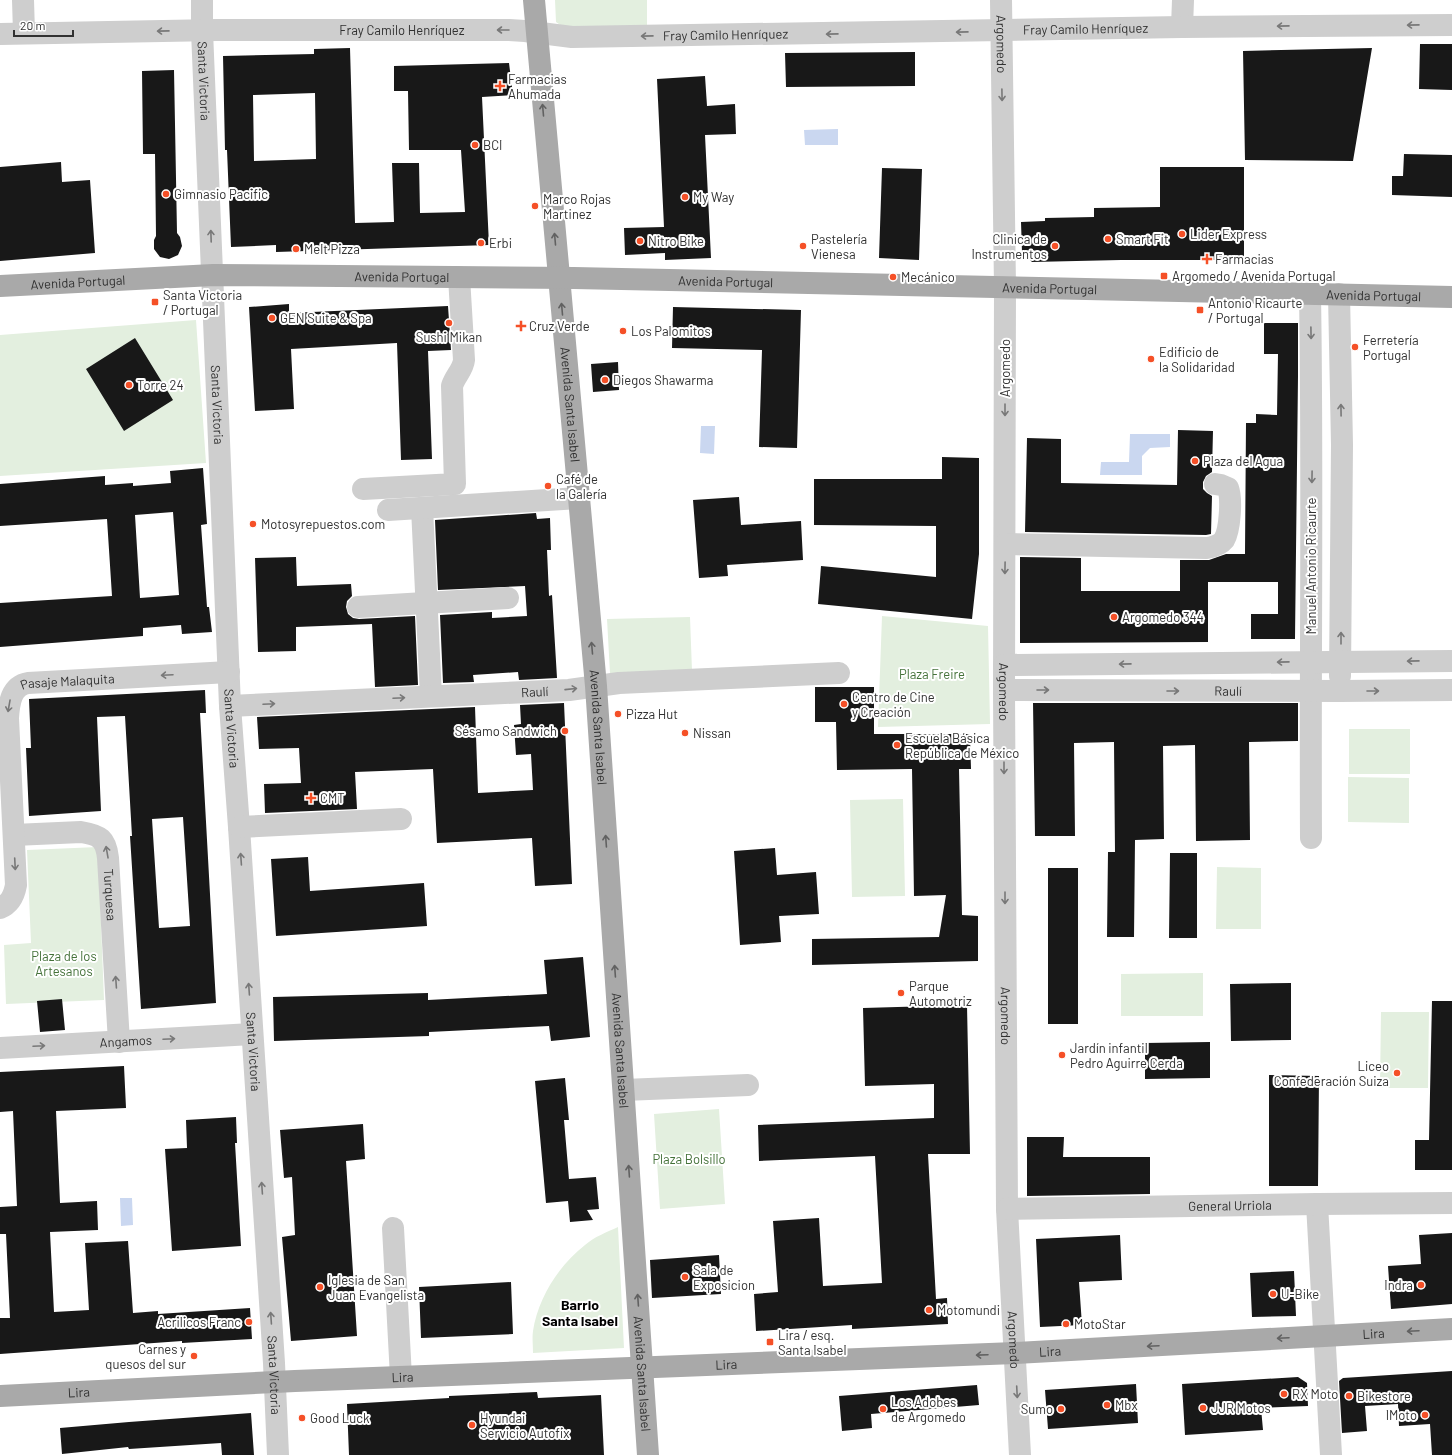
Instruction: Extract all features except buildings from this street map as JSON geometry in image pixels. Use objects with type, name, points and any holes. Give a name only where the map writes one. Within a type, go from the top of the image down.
[{"type":"main road","name":"Avenida Santa Isabel","points":[[534,0],[596,686],[648,1455]]},
{"type":"main road","name":"Avenida Portugal","points":[[0,286],[213,275],[559,278],[1452,296]]},
{"type":"main road","name":"Lira","points":[[0,1396],[274,1382],[1015,1353],[1452,1329]]},
{"type":"street","points":[[23,0],[24,33]]},
{"type":"street","name":"Santa Victoria","points":[[202,0],[202,31],[230,706],[239,826],[278,1455]]},
{"type":"street","name":"Argomedo","points":[[1001,0],[1005,287],[1004,690],[1007,1209],[1020,1455]]},
{"type":"street","points":[[1182,27],[1183,0]]},
{"type":"street","name":"Fray Camilo Henríquez","points":[[0,34],[202,31],[509,30],[572,37],[1182,27],[1452,25]]},
{"type":"street","points":[[363,488],[455,484],[452,386],[462,368],[464,360],[459,277]]},
{"type":"street","name":"Manuel Antonio Ricaurte","points":[[1310,294],[1312,445],[1310,691],[1311,838]]},
{"type":"street","points":[[1339,294],[1342,445],[1340,691]]},
{"type":"street","points":[[1312,445],[1342,445]]},
{"type":"street","points":[[1005,544],[1207,548],[1217,545],[1223,541],[1228,525],[1230,494],[1228,488],[1221,484],[1215,484]]},
{"type":"street","points":[[388,510],[579,498]]},
{"type":"street","points":[[422,508],[431,696]]},
{"type":"street","points":[[1311,561],[1341,561]]},
{"type":"street","points":[[358,608],[508,598]]},
{"type":"street","points":[[1004,665],[1452,661]]},
{"type":"street","name":"Pasaje Malaquita","points":[[0,908],[10,902],[16,885],[8,718],[12,693],[18,686],[28,683],[229,672]]},
{"type":"street","name":"Raulí","points":[[230,706],[569,690],[619,683],[839,673]]},
{"type":"street","name":"Raulí","points":[[1004,690],[1452,690]]},
{"type":"street","points":[[239,826],[401,819]]},
{"type":"street","name":"Turquesa","points":[[14,835],[81,832],[91,833],[104,842],[108,858],[119,1042]]},
{"type":"street","name":"Angamos","points":[[0,1048],[252,1034]]},
{"type":"street","points":[[624,1090],[748,1085]]},
{"type":"street","name":"General Urriola","points":[[1007,1209],[1452,1203]]},
{"type":"street","points":[[1316,1204],[1331,1455]]},
{"type":"street","points":[[393,1228],[401,1377]]},
{"type":"green space","points":[[555,0],[647,0],[647,25],[566,29],[556,22]]},
{"type":"green space","points":[[196,320],[206,463],[0,476],[0,335]]},
{"type":"green space","name":"Plaza Freire","points":[[882,616],[988,626],[990,724],[878,727]]},
{"type":"green space","points":[[690,617],[692,671],[610,673],[607,619]]},
{"type":"green space","points":[[1349,729],[1410,729],[1410,774],[1349,774]]},
{"type":"green space","points":[[1348,777],[1409,778],[1409,823],[1348,822]]},
{"type":"green space","points":[[903,799],[905,896],[852,897],[850,800]]},
{"type":"green space","name":"Plaza de los Artesanos","points":[[98,847],[104,1000],[6,1004],[4,945],[31,943],[27,850]]},
{"type":"green space","points":[[1217,867],[1261,868],[1261,929],[1216,929]]},
{"type":"green space","points":[[1203,973],[1203,1016],[1121,1016],[1121,974]]},
{"type":"green space","points":[[1381,1012],[1429,1012],[1428,1088],[1380,1088]]},
{"type":"green space","name":"Plaza Bolsillo","points":[[719,1109],[725,1204],[660,1209],[654,1114]]},
{"type":"green space","points":[[618,1227],[624,1348],[533,1353],[533,1334],[540,1306],[558,1272],[589,1242],[596,1237]]},
{"type":"water","points":[[838,129],[838,145],[805,145],[804,130]]},
{"type":"water","points":[[701,426],[715,426],[714,454],[700,453]]},
{"type":"water","points":[[1130,434],[1170,434],[1170,447],[1150,448],[1142,456],[1142,475],[1100,475],[1101,462],[1129,462]]},
{"type":"water","points":[[120,1198],[132,1198],[133,1225],[121,1226]]},
{"type":"place","name":"Farmacias Ahumada","points":[[500,86]]},
{"type":"place","name":"BCI","points":[[475,145]]},
{"type":"place","name":"Gimnasio Pacific","points":[[166,194]]},
{"type":"place","name":"My Way","points":[[685,197]]},
{"type":"place","name":"Marco Rojas Martinez","points":[[535,206]]},
{"type":"place","name":"Lider Express","points":[[1182,234]]},
{"type":"place","name":"Smart Fit","points":[[1108,239]]},
{"type":"place","name":"Nitro Bike","points":[[640,241]]},
{"type":"place","name":"Erbi","points":[[481,243]]},
{"type":"place","name":"Pastelería Vienesa","points":[[803,246]]},
{"type":"place","name":"Clinica de Instrumentos","points":[[1055,246]]},
{"type":"place","name":"Melt Pizza","points":[[296,249]]},
{"type":"place","name":"Farmacias","points":[[1207,259]]},
{"type":"place","name":"Argomedo / Avenida Portugal","points":[[1164,276]]},
{"type":"place","name":"Mecánico","points":[[893,277]]},
{"type":"place","name":"Santa Victoria / Portugal","points":[[155,302]]},
{"type":"place","name":"Antonio Ricaurte / Portugal","points":[[1200,310]]},
{"type":"place","name":"GEN Suite & Spa","points":[[272,318]]},
{"type":"place","name":"Sushi Mikan","points":[[449,323]]},
{"type":"place","name":"Cruz Verde","points":[[521,326]]},
{"type":"place","name":"Los Palomitos","points":[[623,331]]},
{"type":"place","name":"Ferretería Portugal","points":[[1355,347]]},
{"type":"place","name":"Edificio de la Solidaridad","points":[[1151,359]]},
{"type":"place","name":"Diegos Shawarma","points":[[605,380]]},
{"type":"place","name":"Torre 24","points":[[129,385]]},
{"type":"place","name":"Plaza del Agua","points":[[1195,461]]},
{"type":"place","name":"Café de la Galería","points":[[548,486]]},
{"type":"place","name":"Motosyrepuestos.com","points":[[253,524]]},
{"type":"place","name":"Argomedo 344","points":[[1114,617]]},
{"type":"place","name":"Centro de Cine y Creación","points":[[844,704]]},
{"type":"place","name":"Pizza Hut","points":[[618,714]]},
{"type":"place","name":"Sésamo Sandwich","points":[[565,731]]},
{"type":"place","name":"Nissan","points":[[685,733]]},
{"type":"place","name":"Escuela Básica República de México","points":[[897,745]]},
{"type":"place","name":"CMT","points":[[311,798]]},
{"type":"place","name":"Parque Automotriz","points":[[901,993]]},
{"type":"place","name":"Jardín infantil Pedro Aguirre Cerda","points":[[1062,1055]]},
{"type":"place","name":"Liceo Confederación Suiza","points":[[1397,1073]]},
{"type":"place","name":"Sala de Exposicion","points":[[685,1277]]},
{"type":"place","name":"Indra","points":[[1421,1285]]},
{"type":"place","name":"Iglesia de San Juan Evangelista","points":[[320,1287]]},
{"type":"place","name":"U-Bike","points":[[1273,1294]]},
{"type":"place","name":"Motomundi","points":[[929,1310]]},
{"type":"place","name":"Acrilicos Franc","points":[[249,1322]]},
{"type":"place","name":"MotoStar","points":[[1066,1324]]},
{"type":"place","name":"Lira / esq. Santa Isabel","points":[[770,1342]]},
{"type":"place","name":"Carnes y quesos del sur","points":[[194,1356]]},
{"type":"place","name":"RX Moto","points":[[1284,1394]]},
{"type":"place","name":"Bikestore","points":[[1349,1396]]},
{"type":"place","name":"Mbx","points":[[1107,1405]]},
{"type":"place","name":"JJR Motos","points":[[1203,1408]]},
{"type":"place","name":"Los Adobes de Argomedo","points":[[883,1409]]},
{"type":"place","name":"Sumo","points":[[1061,1409]]},
{"type":"place","name":"IMoto","points":[[1425,1415]]},
{"type":"place","name":"Good Luck","points":[[302,1418]]},
{"type":"place","name":"Hyundai Servicio Autofix","points":[[472,1425]]},
{"type":"district","name":"Barrio Santa Isabel","points":[[580,1314]]}]
